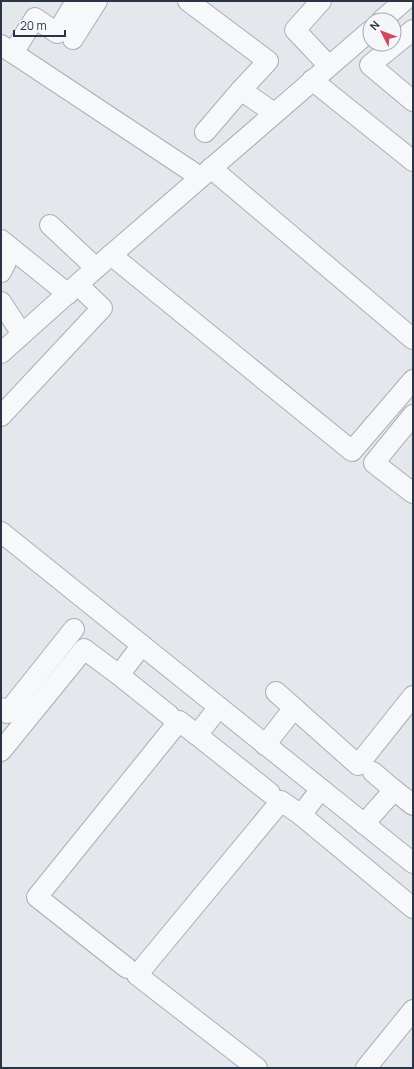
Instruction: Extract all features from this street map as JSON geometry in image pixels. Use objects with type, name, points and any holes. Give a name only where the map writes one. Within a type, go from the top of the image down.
[{"type":"street","points":[[76,1],[57,33],[36,18],[7,49],[205,173],[413,339]]},
{"type":"street","points":[[73,39],[97,1]]},
{"type":"street","points":[[188,1],[268,61],[205,132]]},
{"type":"street","points":[[321,1],[295,30],[329,66]]},
{"type":"street","points":[[391,12],[404,1]]},
{"type":"street","points":[[413,30],[370,65],[413,101]]},
{"type":"street","points":[[1,353],[362,37]]},
{"type":"street","points":[[312,80],[413,161]]},
{"type":"street","points":[[241,90],[274,113]]},
{"type":"street","points":[[50,225],[104,262],[352,451],[413,380]]},
{"type":"street","points":[[1,240],[102,308],[1,416]]},
{"type":"street","points":[[1,302],[22,334]]},
{"type":"street","points":[[413,415],[374,463],[413,493]]},
{"type":"street","points":[[1,532],[413,863]]},
{"type":"street","points":[[1,708],[7,713],[74,629]]},
{"type":"street","points":[[119,675],[142,645]]},
{"type":"street","points":[[1,751],[84,649],[169,715]]},
{"type":"street","points":[[276,692],[358,765],[413,696]]},
{"type":"street","points":[[197,735],[219,707]]},
{"type":"street","points":[[265,745],[294,708]]},
{"type":"street","points":[[127,968],[38,897],[179,721],[270,793]]},
{"type":"street","points":[[373,772],[413,805]]},
{"type":"street","points":[[301,814],[321,789]]},
{"type":"street","points":[[364,824],[394,790]]},
{"type":"street","points":[[257,1068],[137,975],[281,801],[301,814],[413,908]]},
{"type":"street","points":[[366,1068],[413,1010]]}]
